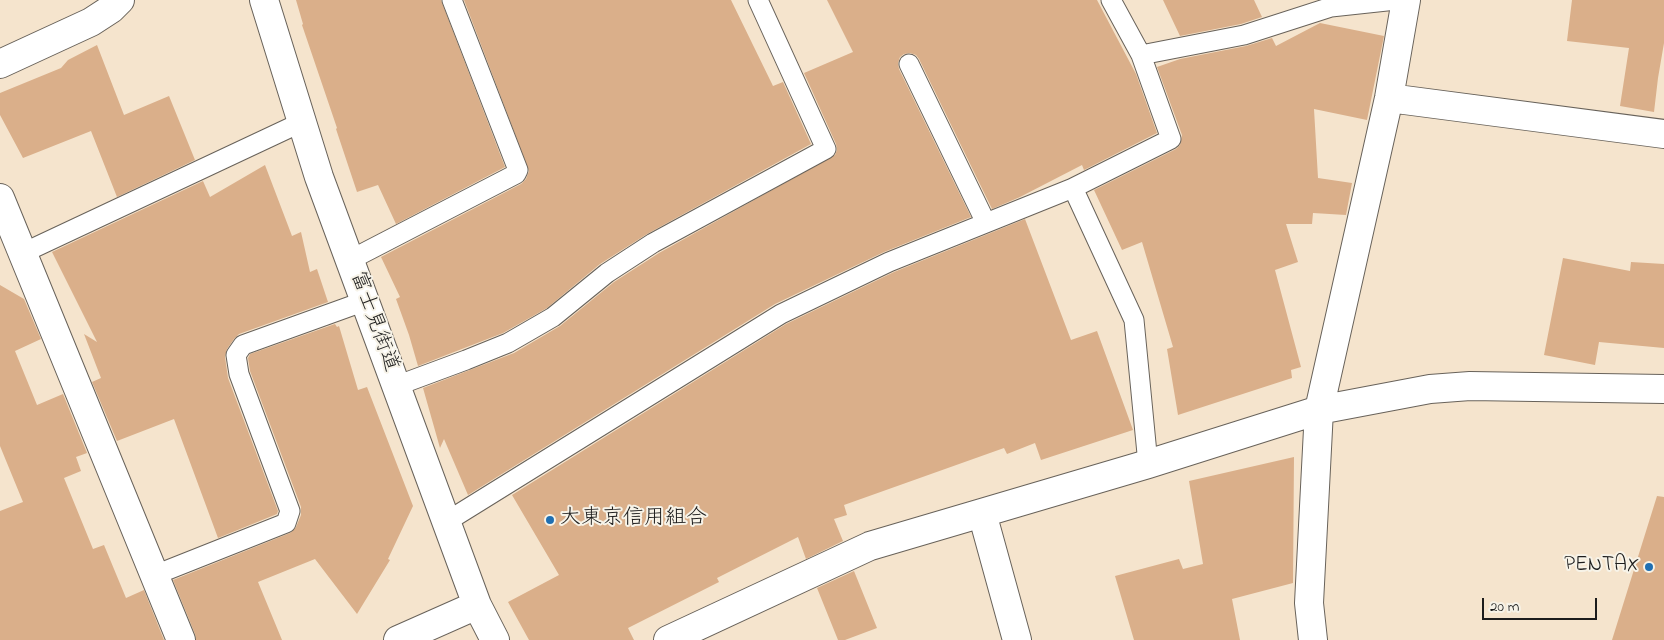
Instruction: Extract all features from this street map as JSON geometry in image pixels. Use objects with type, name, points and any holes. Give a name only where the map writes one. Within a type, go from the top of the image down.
[{"type":"street","points":[[0,64],[91,22],[111,9],[120,0]]},
{"type":"street","name":"富士見街道","points":[[264,0],[319,177],[476,605],[495,640]]},
{"type":"street","points":[[1313,640],[1309,603],[1319,410],[1389,98],[1406,0]]},
{"type":"street","points":[[1389,98],[1664,134]]},
{"type":"street","points":[[0,198],[181,640]]},
{"type":"street","points":[[668,640],[870,546],[1148,464],[1319,410],[1430,389],[1470,386],[1664,389]]},
{"type":"street","points":[[982,513],[1017,640]]},
{"type":"street","points":[[398,640],[476,605]]},
{"type":"lane","points":[[350,260],[516,174],[518,170],[452,0]]},
{"type":"lane","points":[[396,386],[508,342],[553,317],[607,273],[653,243],[826,149],[758,0]]},
{"type":"lane","points":[[446,522],[781,314],[889,262],[1073,188],[1171,139],[1141,55],[1112,0]]},
{"type":"lane","points":[[1141,55],[1244,35],[1331,7],[1396,0]]},
{"type":"lane","points":[[909,64],[986,223]]},
{"type":"lane","points":[[23,253],[302,122]]},
{"type":"lane","points":[[1073,188],[1134,320],[1148,464]]},
{"type":"lane","points":[[155,575],[286,523],[290,511],[238,374],[236,355],[243,345],[365,301]]},
{"type":"building","points":[[296,0],[441,0],[505,167],[396,224],[378,185],[357,192],[302,25]]},
{"type":"building","points":[[464,0],[731,0],[773,86],[783,82],[811,144],[647,234],[600,264],[547,308],[503,333],[418,366],[396,299],[400,297],[381,257],[521,184],[526,179],[529,171]]},
{"type":"building","points":[[827,0],[1097,0],[1136,74],[1157,133],[1084,170],[1082,165],[1020,197],[992,209],[919,59],[916,55],[910,53],[904,54],[900,57],[898,63],[899,69],[971,217],[884,252],[775,304],[468,495],[444,439],[440,448],[423,388],[514,353],[560,326],[614,282],[659,253],[835,155],[837,150],[836,144],[804,73],[853,52]]},
{"type":"building","points":[[1163,0],[1254,0],[1262,17],[1241,24],[1180,36]]},
{"type":"building","points":[[1572,0],[1664,0],[1664,43],[1654,112],[1620,106],[1629,48],[1567,41]]},
{"type":"building","points":[[1320,23],[1384,36],[1367,120],[1314,109],[1318,178],[1352,183],[1346,215],[1313,213],[1312,224],[1286,224],[1298,262],[1275,270],[1301,367],[1291,370],[1292,378],[1178,415],[1167,349],[1173,347],[1142,242],[1122,250],[1094,190],[1176,149],[1180,145],[1182,135],[1157,67],[1180,59],[1246,46],[1272,38],[1276,46]]},
{"type":"building","points":[[97,45],[124,115],[169,96],[195,160],[117,197],[91,131],[23,158],[0,115],[0,93],[61,68],[68,60]]},
{"type":"building","points":[[265,165],[292,236],[301,232],[310,272],[317,269],[328,302],[239,334],[227,349],[225,357],[228,378],[278,511],[277,514],[218,538],[174,419],[117,441],[92,382],[101,378],[84,334],[97,342],[52,252],[203,181],[210,197]]},
{"type":"building","points":[[1025,219],[1071,340],[1097,331],[1133,430],[1041,460],[1035,443],[1007,454],[1004,448],[844,505],[847,515],[834,519],[843,541],[806,559],[798,537],[717,578],[719,582],[628,628],[634,640],[529,640],[508,602],[559,575],[512,495],[786,324],[894,272]]},
{"type":"building","points":[[1563,258],[1630,271],[1631,262],[1664,264],[1664,348],[1599,342],[1595,365],[1544,355]]},
{"type":"building","points":[[0,285],[24,299],[41,339],[15,351],[37,405],[63,394],[87,453],[76,457],[81,471],[64,478],[93,549],[104,545],[126,598],[144,590],[164,640],[0,640],[0,511],[23,502],[0,446]]},
{"type":"building","points":[[335,324],[337,327],[339,326],[358,390],[367,387],[413,506],[388,559],[390,560],[357,614],[315,559],[258,582],[282,640],[196,640],[173,580],[290,533],[296,527],[301,515],[301,507],[250,371],[248,358],[250,354]]},
{"type":"building","points":[[1294,457],[1293,583],[1232,599],[1240,640],[1134,640],[1115,576],[1179,559],[1183,569],[1203,564],[1189,481]]},
{"type":"building","name":"PENTAX","points":[[1657,496],[1664,497],[1664,640],[1612,640]]},
{"type":"building","points":[[854,571],[877,628],[845,640],[838,640],[817,588]]},
{"type":"place","name":"大東京信用組合","points":[[550,520]]},
{"type":"place","name":"PENTAX","points":[[1649,567]]}]
